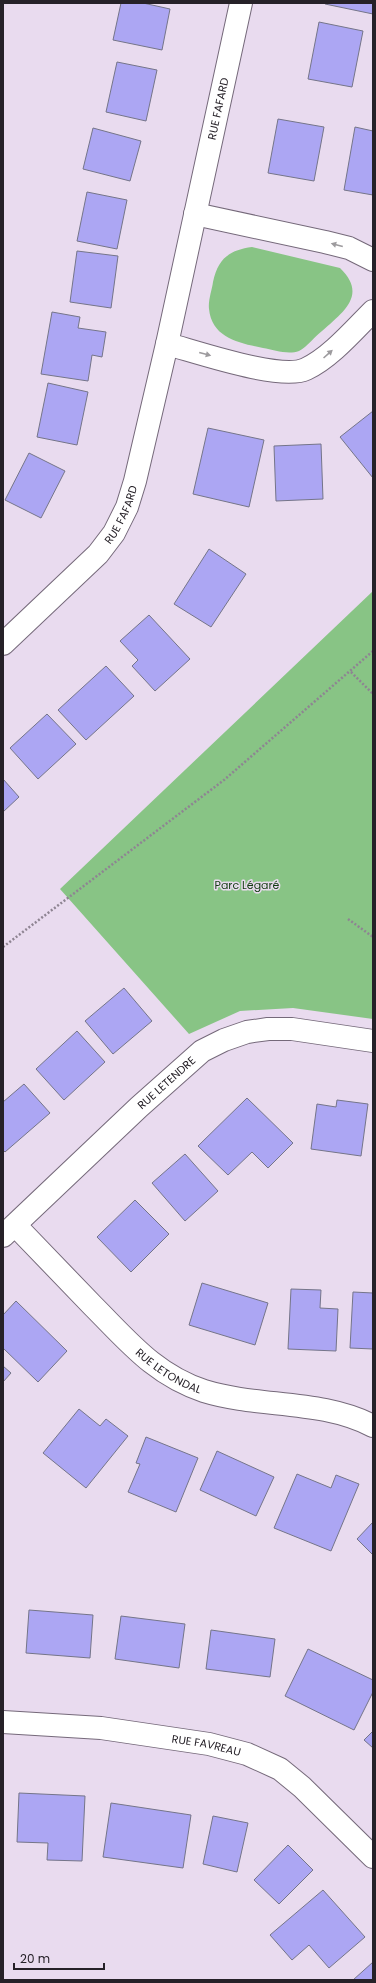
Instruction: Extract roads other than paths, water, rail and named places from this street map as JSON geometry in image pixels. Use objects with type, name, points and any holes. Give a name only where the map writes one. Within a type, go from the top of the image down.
[{"type":"street","name":"RUE FAFARD","points":[[3,644],[98,554],[120,522],[135,481],[167,344],[241,3]]},
{"type":"street","points":[[195,214],[349,248],[373,260]]},
{"type":"street","points":[[167,344],[276,371],[297,372],[306,369],[323,359],[373,311]]},
{"type":"street","name":"RUE LETENDRE","points":[[9,1230],[139,1107],[202,1051],[224,1040],[247,1032],[268,1029],[292,1029],[373,1041]]},
{"type":"street","name":"RUE LETONDAL","points":[[9,1230],[136,1351],[176,1380],[204,1391],[233,1398],[339,1413],[373,1426]]},
{"type":"street","name":"RUE FAVREAU","points":[[3,1722],[101,1728],[209,1744],[247,1754],[280,1769],[302,1787],[373,1856]]},
{"type":"park label","name":"Parc Légaré","points":[[247,885]]}]
